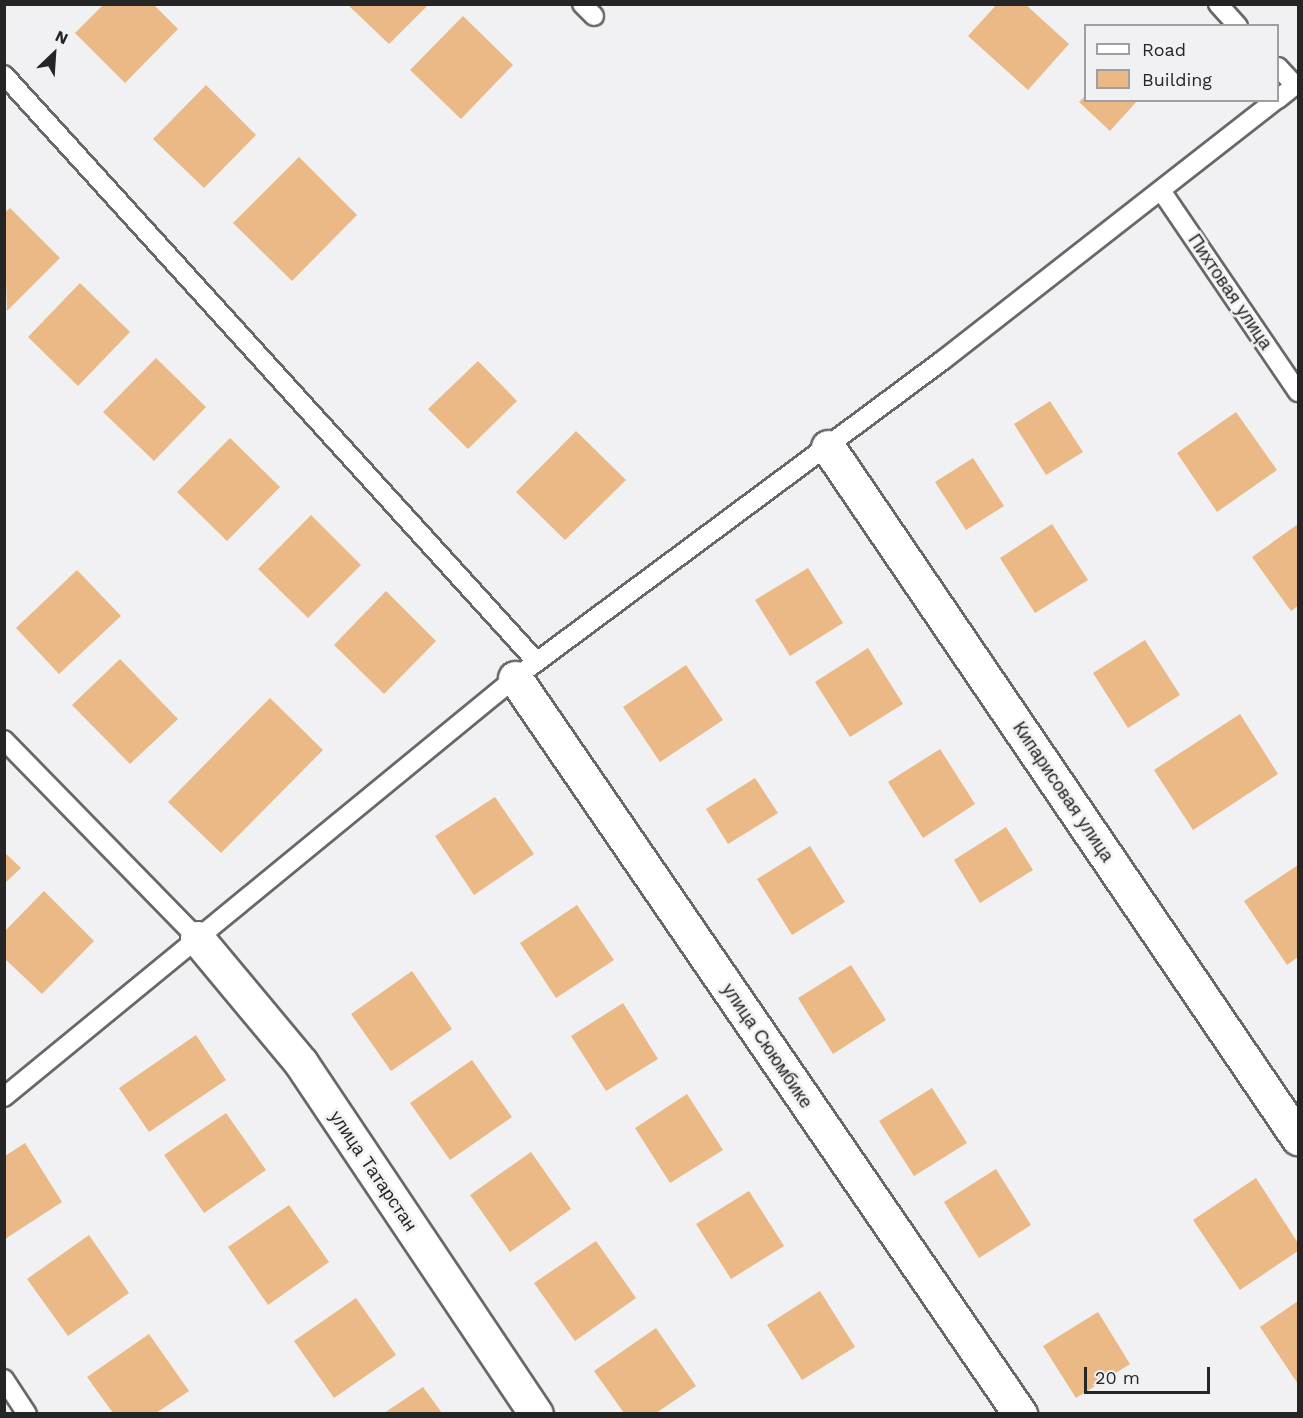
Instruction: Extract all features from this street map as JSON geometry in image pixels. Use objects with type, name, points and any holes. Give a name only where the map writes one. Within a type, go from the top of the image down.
[{"type":"street","name":"Кипарисовая улица","points":[[828,447],[1299,1138]]},
{"type":"street","name":"улица Сююмбике","points":[[526,669],[1020,1413]]},
{"type":"street","name":"улица Татарстан","points":[[197,938],[301,1063],[537,1413]]},
{"type":"lane","points":[[1218,4],[1236,24]]},
{"type":"lane","points":[[1279,68],[1297,84],[1279,98]]},
{"type":"lane","points":[[4,75],[526,669]]},
{"type":"lane","points":[[4,1097],[526,669],[828,447],[1162,192],[1274,102]]},
{"type":"lane","name":"Пихтовая улица","points":[[1162,192],[1299,392]]},
{"type":"lane","points":[[4,740],[197,938]]},
{"type":"lane","points":[[4,1379],[27,1413]]},
{"type":"building","points":[[104,4],[153,4],[178,29],[125,83],[75,33]]},
{"type":"building","points":[[997,4],[1025,4],[1069,44],[1028,90],[968,36]]},
{"type":"building","points":[[348,5],[428,5],[389,44]]},
{"type":"building","points":[[463,16],[513,65],[461,119],[410,70]]},
{"type":"building","points":[[206,85],[256,135],[204,188],[153,139]]},
{"type":"building","points":[[1084,97],[1084,102],[1136,102],[1110,131],[1079,102]]},
{"type":"building","points":[[299,157],[357,215],[292,281],[233,223]]},
{"type":"building","points":[[10,208],[60,258],[7,311],[4,213]]},
{"type":"building","points":[[80,283],[130,332],[78,386],[28,337]]},
{"type":"building","points":[[156,358],[206,407],[154,461],[103,412]]},
{"type":"building","points":[[478,361],[517,401],[468,449],[428,409]]},
{"type":"building","points":[[1050,401],[1083,452],[1046,475],[1014,424]]},
{"type":"building","points":[[1236,412],[1277,470],[1217,512],[1177,453]]},
{"type":"building","points":[[576,431],[626,480],[565,540],[516,492]]},
{"type":"building","points":[[230,438],[280,487],[227,541],[177,492]]},
{"type":"building","points":[[973,458],[1004,506],[966,530],[935,482]]},
{"type":"building","points":[[311,515],[361,565],[308,618],[258,569]]},
{"type":"building","points":[[1052,524],[1088,580],[1035,613],[1000,558]]},
{"type":"building","points":[[1298,524],[1298,606],[1291,611],[1252,557]]},
{"type":"building","points":[[808,568],[843,623],[790,656],[755,600]]},
{"type":"building","points":[[77,570],[121,616],[59,674],[16,628]]},
{"type":"building","points":[[386,591],[436,641],[384,694],[334,645]]},
{"type":"building","points":[[1145,640],[1180,695],[1128,728],[1093,673]]},
{"type":"building","points":[[868,648],[903,704],[850,737],[815,682]]},
{"type":"building","points":[[120,659],[178,719],[130,764],[72,705]]},
{"type":"building","points":[[686,665],[723,720],[660,762],[623,707]]},
{"type":"building","points":[[270,698],[323,750],[221,853],[168,802]]},
{"type":"building","points":[[1240,714],[1278,774],[1193,830],[1154,770]]},
{"type":"building","points":[[940,749],[975,804],[923,838],[888,782]]},
{"type":"building","points":[[755,778],[778,813],[728,844],[706,809]]},
{"type":"building","points":[[495,797],[534,854],[474,895],[435,836]]},
{"type":"building","points":[[1006,827],[1033,870],[980,903],[954,860]]},
{"type":"building","points":[[810,846],[845,902],[792,935],[757,879]]},
{"type":"building","points":[[4,852],[21,868],[4,884]]},
{"type":"building","points":[[1298,865],[1298,957],[1287,965],[1244,901]]},
{"type":"building","points":[[44,891],[94,941],[42,994],[4,958],[4,932]]},
{"type":"building","points":[[577,905],[614,960],[556,998],[520,943]]},
{"type":"building","points":[[851,965],[886,1020],[833,1054],[798,998]]},
{"type":"building","points":[[412,971],[452,1029],[391,1071],[351,1014]]},
{"type":"building","points":[[623,1003],[658,1059],[606,1091],[571,1036]]},
{"type":"building","points":[[196,1035],[226,1080],[149,1132],[119,1088]]},
{"type":"building","points":[[472,1060],[512,1117],[450,1160],[410,1103]]},
{"type":"building","points":[[932,1088],[967,1143],[914,1176],[879,1121]]},
{"type":"building","points":[[687,1094],[723,1150],[670,1183],[635,1128]]},
{"type":"building","points":[[226,1113],[266,1170],[204,1213],[164,1155]]},
{"type":"building","points":[[25,1143],[62,1202],[5,1239],[5,1156]]},
{"type":"building","points":[[531,1152],[571,1209],[510,1252],[470,1195]]},
{"type":"building","points":[[996,1169],[1031,1225],[979,1258],[944,1202]]},
{"type":"building","points":[[1256,1178],[1298,1243],[1298,1251],[1240,1290],[1193,1220]]},
{"type":"building","points":[[749,1191],[784,1246],[731,1279],[696,1224]]},
{"type":"building","points":[[289,1205],[329,1262],[268,1305],[228,1247]]},
{"type":"building","points":[[89,1235],[129,1293],[68,1336],[27,1279]]},
{"type":"building","points":[[596,1241],[636,1298],[575,1341],[534,1283]]},
{"type":"building","points":[[820,1291],[855,1347],[802,1380],[767,1325]]},
{"type":"building","points":[[356,1298],[396,1355],[334,1398],[294,1341]]},
{"type":"building","points":[[1298,1301],[1298,1384],[1260,1327]]},
{"type":"building","points":[[1098,1312],[1130,1364],[1076,1398],[1043,1346]]},
{"type":"building","points":[[656,1328],[696,1386],[656,1413],[624,1413],[594,1371]]},
{"type":"building","points":[[149,1334],[189,1391],[156,1413],[113,1413],[87,1377]]},
{"type":"building","points":[[423,1387],[442,1413],[384,1413]]}]
